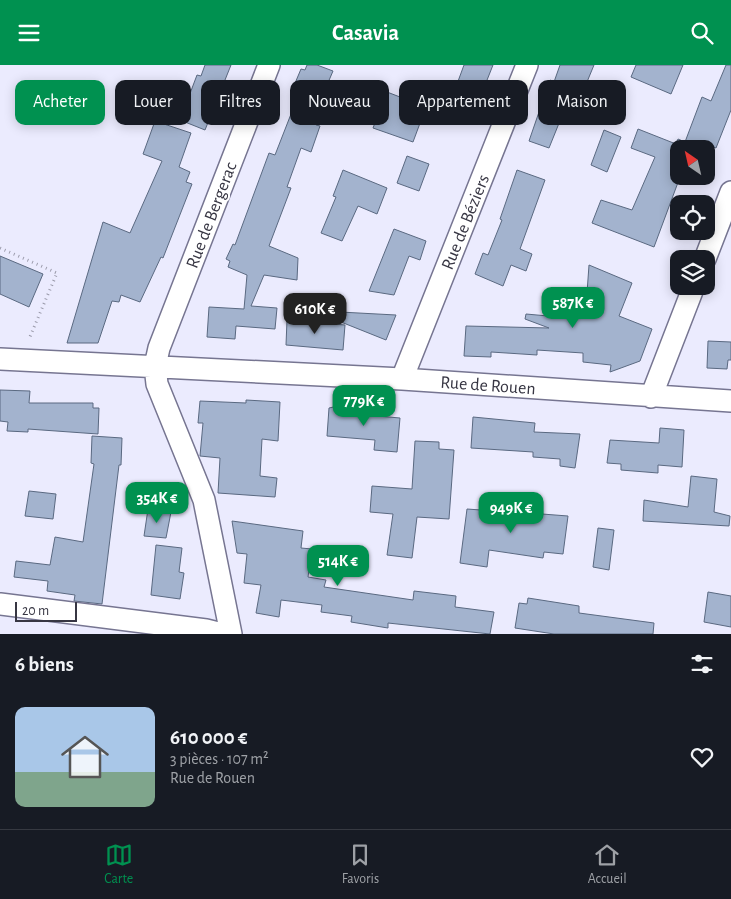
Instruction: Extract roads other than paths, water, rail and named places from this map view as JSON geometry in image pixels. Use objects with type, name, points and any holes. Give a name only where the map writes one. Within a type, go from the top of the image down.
[{"type":"street","name":"Rue de Bergerac","points":[[155,366],[159,348],[269,65]]},
{"type":"street","name":"Rue de Béziers","points":[[402,379],[527,65]]},
{"type":"street","points":[[708,250],[731,192]]},
{"type":"street","points":[[651,397],[691,295]]},
{"type":"street","name":"Rue de Rouen","points":[[10,359],[402,379],[731,401]]},
{"type":"street","points":[[155,366],[157,383],[204,500],[230,634]]},
{"type":"street","points":[[0,604],[206,630],[222,634]]}]
